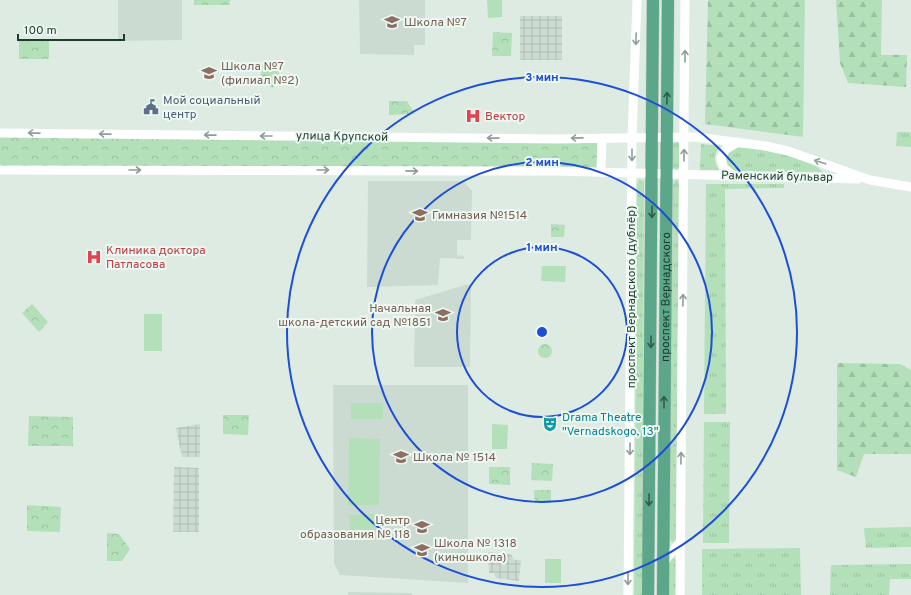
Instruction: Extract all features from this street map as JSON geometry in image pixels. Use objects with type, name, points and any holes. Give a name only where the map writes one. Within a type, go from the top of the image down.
[{"type":"main road","name":"проспект Вернадского","points":[[648,595],[653,0]]},
{"type":"main road","name":"проспект Вернадского","points":[[663,595],[668,0]]},
{"type":"street","name":"проспект Вернадского (дублёр)","points":[[628,595],[632,137],[637,0]]},
{"type":"street","points":[[680,595],[685,0]]},
{"type":"street","name":"улица Крупской","points":[[0,133],[602,138],[684,137]]},
{"type":"street","name":"Раменский бульвар","points":[[684,137],[738,142],[788,151],[870,180]]},
{"type":"street","points":[[601,172],[602,138]]},
{"type":"street","points":[[734,175],[724,169],[721,158],[726,149],[738,142]]},
{"type":"street","points":[[0,170],[632,172],[684,174]]},
{"type":"street","name":"Раменский бульвар","points":[[684,174],[870,180],[911,187]]},
{"type":"street","points":[[663,563],[681,541]]},
{"type":"shaded area","points":[[118,0],[182,0],[182,40],[118,41]]},
{"type":"shaded area","name":"Школа №7","points":[[359,0],[425,0],[425,45],[414,45],[414,55],[360,54]]},
{"type":"shaded area","points":[[520,16],[562,16],[562,60],[520,60]]},
{"type":"shaded area","name":"Гимназия №1514","points":[[368,181],[463,181],[472,191],[471,240],[457,240],[457,255],[464,256],[464,259],[440,258],[438,285],[367,287]]},
{"type":"shaded area","name":"Начальная школа-детский сад №1851","points":[[465,285],[471,285],[470,367],[414,367],[415,300]]},
{"type":"shaded area","name":"Школа № 1514","points":[[333,385],[468,385],[468,583],[340,575],[334,563]]},
{"type":"shaded area","points":[[200,424],[200,457],[182,457],[176,428]]},
{"type":"shaded area","points":[[174,467],[199,468],[199,532],[173,532]]},
{"type":"shaded area","points":[[488,552],[511,554],[514,560],[521,560],[519,581],[496,578],[494,573],[489,573]]},
{"type":"shaded area","points":[[348,592],[412,593],[412,595],[348,595]]},
{"type":"green space","points":[[194,0],[230,0],[230,5],[194,5]]},
{"type":"green space","points":[[487,0],[502,0],[502,17],[488,18]]},
{"type":"green space","points":[[708,0],[805,0],[803,137],[705,124]]},
{"type":"green space","points":[[836,0],[882,0],[881,55],[907,55],[906,87],[848,83],[840,63]]},
{"type":"green space","points":[[493,32],[512,33],[511,56],[492,56]]},
{"type":"green space","points":[[19,40],[49,40],[49,59],[19,59]]},
{"type":"green space","points":[[262,64],[279,65],[279,76],[276,78],[276,84],[273,88],[265,84],[264,77],[261,76]]},
{"type":"green space","points":[[389,101],[407,101],[415,114],[389,115]]},
{"type":"green space","points":[[897,132],[911,132],[911,147],[896,146]]},
{"type":"green space","points":[[0,135],[599,141],[599,169],[0,166]]},
{"type":"green space","points":[[673,143],[679,143],[680,166],[677,171],[672,167]]},
{"type":"green space","points":[[701,144],[721,146],[715,155],[716,164],[720,170],[700,170]]},
{"type":"green space","points":[[733,147],[768,151],[793,157],[815,166],[823,172],[734,171],[726,163],[725,155]]},
{"type":"green space","points":[[639,179],[644,181],[642,595],[634,595],[637,184]]},
{"type":"green space","points":[[675,180],[678,180],[679,185],[676,539],[673,543],[669,539],[673,185]]},
{"type":"green space","points":[[706,184],[784,184],[784,188],[725,189],[726,414],[704,414]]},
{"type":"green space","points":[[551,224],[565,225],[564,237],[551,237]]},
{"type":"green space","points":[[542,266],[566,266],[565,282],[541,281]]},
{"type":"green space","points":[[32,304],[48,322],[39,332],[22,313]]},
{"type":"green space","points":[[144,314],[162,314],[162,351],[144,351]]},
{"type":"green space","points":[[545,344],[550,346],[552,351],[550,356],[545,358],[540,356],[538,351],[540,346]]},
{"type":"green space","points":[[837,363],[900,364],[911,370],[911,454],[864,454],[856,477],[837,470]]},
{"type":"green space","points":[[351,403],[383,403],[383,419],[351,419]]},
{"type":"green space","points":[[223,415],[249,415],[248,435],[223,434]]},
{"type":"green space","points":[[29,416],[73,417],[73,446],[28,446]]},
{"type":"green space","points":[[704,422],[730,422],[729,543],[703,543]]},
{"type":"green space","points":[[492,424],[508,425],[507,449],[492,449]]},
{"type":"green space","points":[[349,438],[380,439],[379,505],[348,505]]},
{"type":"green space","points":[[532,463],[553,464],[552,481],[531,480]]},
{"type":"green space","points":[[489,467],[510,467],[510,485],[489,484]]},
{"type":"green space","points":[[534,490],[551,490],[551,503],[535,503]]},
{"type":"green space","points":[[27,505],[61,507],[60,532],[27,531]]},
{"type":"green space","points":[[376,514],[377,530],[350,531],[349,515]]},
{"type":"green space","points":[[911,527],[911,547],[866,548],[864,528]]},
{"type":"green space","points":[[107,533],[119,534],[130,549],[122,561],[107,561]]},
{"type":"green space","points":[[800,548],[801,595],[702,595],[702,549]]},
{"type":"green space","points":[[673,556],[676,560],[676,595],[669,595],[670,560]]},
{"type":"green space","points":[[545,559],[561,559],[561,583],[545,583]]},
{"type":"green space","points":[[911,564],[911,579],[890,579],[889,595],[830,595],[831,565]]},
{"type":"place","name":"Школа №7","points":[[392,22]]},
{"type":"place","name":"Школа №7 (филиал №2)","points":[[209,73]]},
{"type":"place","name":"Мой социальный центр","points":[[151,107]]},
{"type":"place","name":"Вектор","points":[[473,116]]},
{"type":"place","name":"Гимназия №1514","points":[[420,215]]},
{"type":"place","name":"Клиника доктора Патласова","points":[[94,257]]},
{"type":"place","name":"Начальная школа-детский сад №1851","points":[[443,315]]},
{"type":"place","name":"Drama Theatre \"Vernadskogo, 13\"","points":[[550,424]]},
{"type":"place","name":"Школа № 1514","points":[[401,457]]},
{"type":"place","name":"Центр образования № 118","points":[[422,527]]},
{"type":"place","name":"Школа № 1318 (киношкола)","points":[[422,550]]}]
